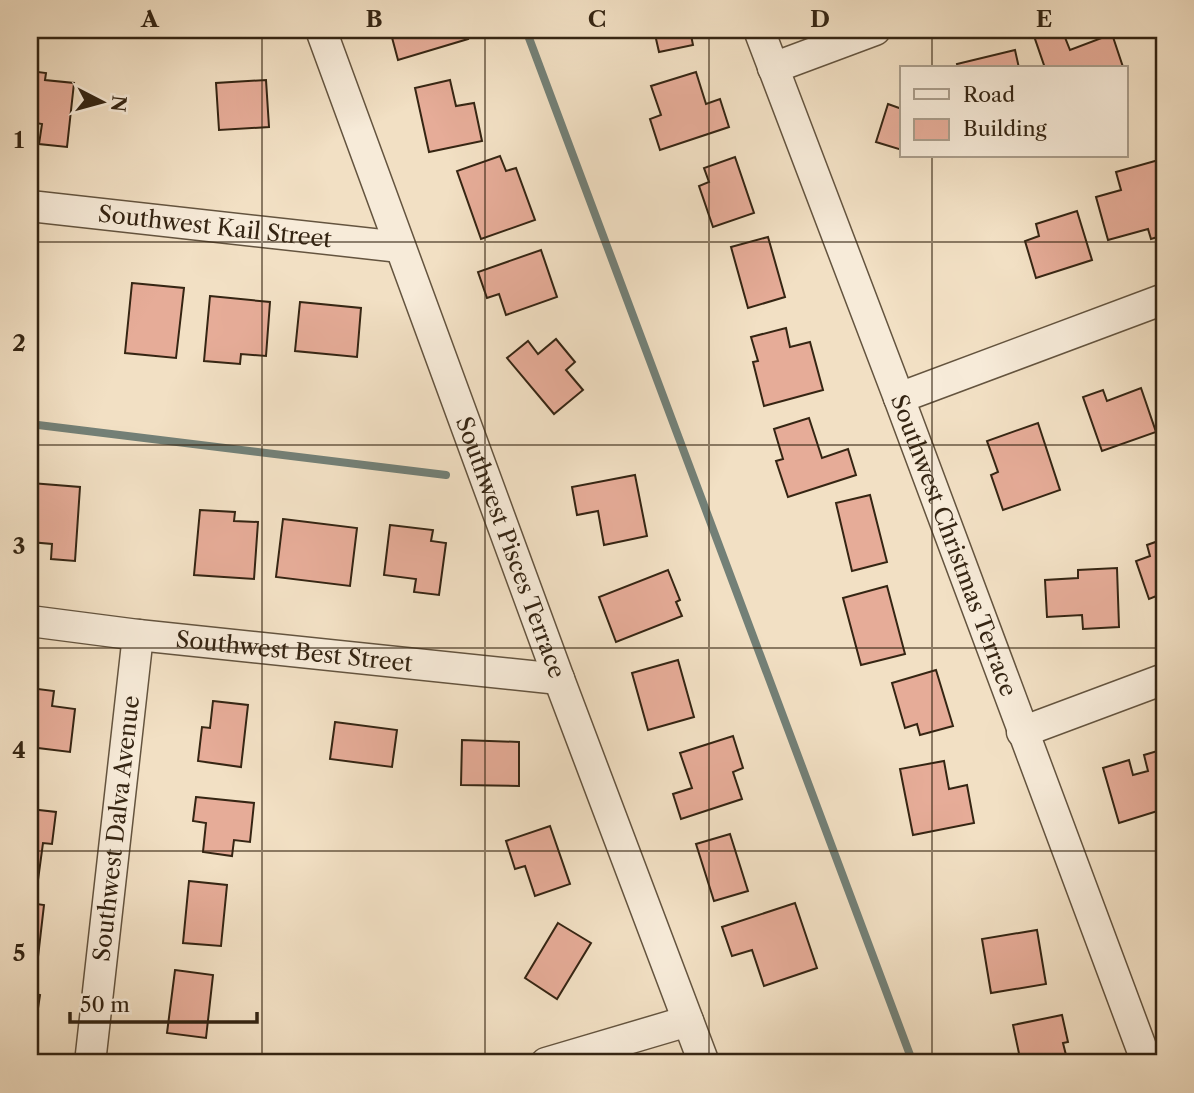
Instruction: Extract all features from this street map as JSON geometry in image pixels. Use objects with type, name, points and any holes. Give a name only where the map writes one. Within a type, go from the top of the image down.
[{"type":"street","name":"Southwest Pisces Terrace","points":[[321,30],[559,679],[704,1063]]},
{"type":"street","name":"Southwest Christmas Terrace","points":[[759,30],[1022,732],[1152,1060]]},
{"type":"street","points":[[774,68],[875,30]]},
{"type":"street","name":"Southwest Kail Street","points":[[30,206],[400,247]]},
{"type":"street","points":[[898,398],[1164,299]]},
{"type":"street","name":"Southwest Best Street","points":[[30,621],[138,635],[559,679]]},
{"type":"street","name":"Southwest Dalva Avenue","points":[[90,1063],[138,635]]},
{"type":"street","points":[[1022,732],[1164,679]]},
{"type":"street","points":[[546,1063],[688,1021]]},
{"type":"building","points":[[390,30],[465,30],[468,39],[398,60]]},
{"type":"building","points":[[654,30],[690,30],[693,45],[659,52]]},
{"type":"building","points":[[1051,30],[1062,30],[1070,50],[1112,34],[1123,66],[1044,66],[1034,36]]},
{"type":"building","points":[[1015,50],[1019,66],[958,66]]},
{"type":"building","points":[[30,71],[46,73],[45,80],[74,83],[67,147],[39,144],[42,124],[30,122]]},
{"type":"building","points":[[696,72],[706,104],[720,99],[729,127],[660,150],[650,119],[661,115],[651,86]]},
{"type":"building","points":[[266,80],[269,127],[219,130],[216,83]]},
{"type":"building","points":[[450,80],[456,106],[474,103],[482,141],[429,152],[415,88]]},
{"type":"building","points":[[888,104],[900,108],[900,149],[876,142]]},
{"type":"building","points":[[500,156],[506,171],[516,168],[535,220],[481,239],[457,171]]},
{"type":"building","points":[[735,157],[754,213],[713,227],[699,186],[709,182],[704,168]]},
{"type":"building","points":[[1162,159],[1164,235],[1151,239],[1148,229],[1108,240],[1096,197],[1121,190],[1116,172]]},
{"type":"building","points":[[1077,211],[1092,260],[1036,278],[1025,241],[1039,236],[1036,224]]},
{"type":"building","points":[[768,237],[785,297],[748,308],[731,247]]},
{"type":"building","points":[[541,250],[557,297],[506,315],[499,294],[487,298],[478,272]]},
{"type":"building","points":[[132,283],[184,288],[176,358],[125,353]]},
{"type":"building","points":[[210,296],[270,302],[266,356],[241,354],[240,364],[204,361]]},
{"type":"building","points":[[300,302],[361,308],[357,357],[295,351]]},
{"type":"building","points":[[786,328],[790,347],[810,342],[823,390],[764,406],[753,362],[758,361],[751,337]]},
{"type":"building","points":[[556,339],[575,362],[566,370],[583,390],[554,414],[507,358],[528,341],[538,354]]},
{"type":"building","points":[[1141,388],[1156,432],[1102,451],[1083,397],[1103,390],[1107,401]]},
{"type":"building","points":[[809,418],[822,458],[848,449],[856,475],[788,497],[776,461],[783,459],[774,429]]},
{"type":"building","points":[[1038,423],[1060,490],[1003,510],[991,475],[998,472],[987,441]]},
{"type":"building","points":[[635,475],[647,536],[604,545],[598,511],[577,515],[572,487]]},
{"type":"building","points":[[31,483],[80,487],[75,561],[51,559],[52,544],[30,542]]},
{"type":"building","points":[[870,495],[887,562],[852,571],[836,503]]},
{"type":"building","points":[[200,510],[235,512],[234,521],[258,522],[254,579],[194,575]]},
{"type":"building","points":[[283,519],[357,528],[350,586],[276,577]]},
{"type":"building","points":[[390,525],[433,530],[431,541],[446,543],[439,595],[414,592],[416,579],[384,575]]},
{"type":"building","points":[[1164,539],[1164,593],[1149,599],[1136,561],[1150,556],[1147,545]]},
{"type":"building","points":[[1117,568],[1119,627],[1083,629],[1082,615],[1047,617],[1045,580],[1078,578],[1078,570]]},
{"type":"building","points":[[668,570],[680,600],[676,602],[682,616],[616,642],[599,597]]},
{"type":"building","points":[[887,586],[905,654],[861,665],[843,598]]},
{"type":"building","points":[[678,660],[694,717],[648,730],[632,673]]},
{"type":"building","points":[[936,670],[953,726],[920,735],[917,724],[905,728],[892,683]]},
{"type":"building","points":[[30,688],[54,691],[52,706],[75,709],[70,752],[30,747]]},
{"type":"building","points":[[213,701],[248,705],[241,767],[198,761],[202,727],[210,728]]},
{"type":"building","points":[[335,722],[397,730],[392,767],[330,759]]},
{"type":"building","points":[[733,736],[743,768],[733,772],[742,799],[681,819],[673,794],[692,788],[680,753]]},
{"type":"building","points":[[462,740],[519,742],[519,786],[461,785]]},
{"type":"building","points":[[1164,749],[1164,809],[1119,823],[1103,768],[1129,760],[1133,775],[1148,771],[1144,755]]},
{"type":"building","points":[[944,761],[949,789],[967,785],[974,823],[913,835],[900,769]]},
{"type":"building","points":[[196,797],[254,803],[250,842],[234,840],[232,856],[203,852],[206,823],[193,821]]},
{"type":"building","points":[[30,809],[56,812],[52,844],[43,843],[38,880],[30,880]]},
{"type":"building","points":[[550,826],[570,884],[535,896],[525,866],[515,869],[506,841]]},
{"type":"building","points":[[730,834],[748,891],[714,901],[696,844]]},
{"type":"building","points":[[189,881],[227,885],[221,946],[183,943]]},
{"type":"building","points":[[30,903],[44,905],[36,974],[30,973]]},
{"type":"building","points":[[795,903],[817,968],[764,986],[752,950],[732,956],[722,927]]},
{"type":"building","points":[[558,923],[591,943],[557,999],[525,978]]},
{"type":"building","points":[[1037,930],[1046,984],[991,993],[982,939]]},
{"type":"building","points":[[175,970],[213,975],[206,1038],[167,1033]]},
{"type":"building","points":[[30,993],[40,995],[35,1028],[30,1028]]},
{"type":"building","points":[[1062,1015],[1068,1042],[1063,1043],[1068,1063],[1021,1063],[1013,1025]]},
{"type":"waterway","points":[[526,30],[913,1063]]},
{"type":"waterway","points":[[30,424],[446,475]]}]
